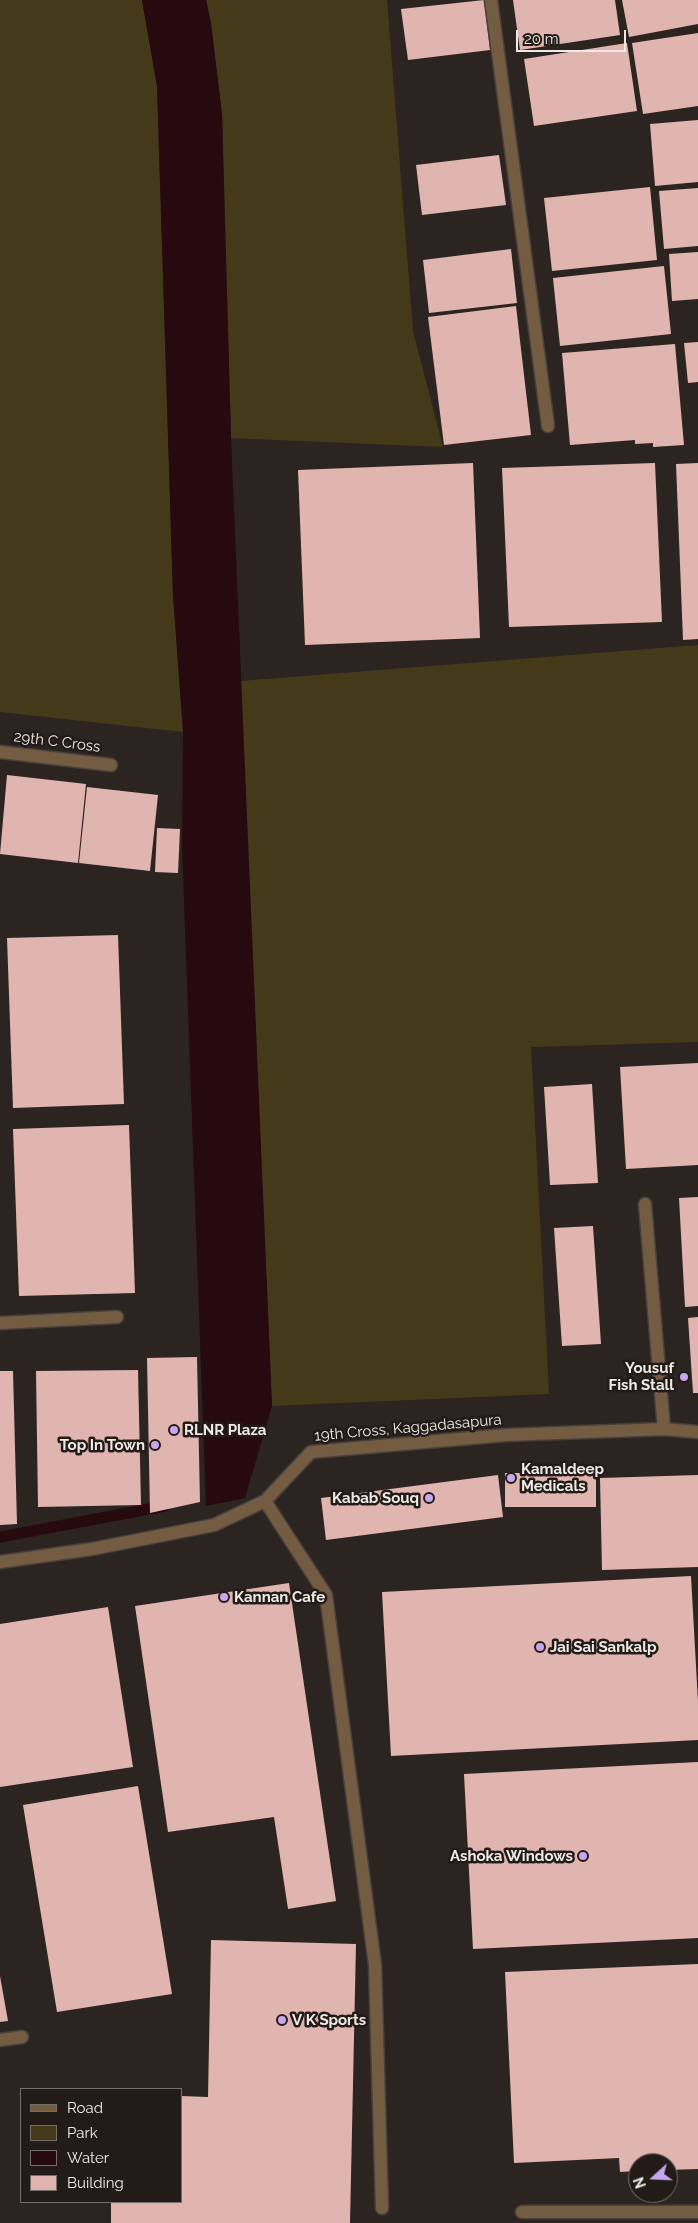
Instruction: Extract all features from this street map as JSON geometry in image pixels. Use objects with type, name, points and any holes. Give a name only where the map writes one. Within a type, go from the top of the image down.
[{"type":"street","points":[[491,0],[548,426]]},
{"type":"street","name":"29th C Cross","points":[[0,752],[110,765]]},
{"type":"street","points":[[646,1204],[664,1429]]},
{"type":"street","points":[[0,1323],[117,1317]]},
{"type":"street","name":"19th Cross, Kaggadasapura","points":[[0,1562],[92,1549],[214,1525],[265,1502],[310,1452],[506,1435],[664,1429],[698,1432]]},
{"type":"street","points":[[265,1502],[326,1595],[375,1965],[382,2208]]},
{"type":"street","points":[[0,2040],[22,2037]]},
{"type":"street","points":[[522,2212],[698,2212]]},
{"type":"green space","points":[[0,0],[142,0],[157,86],[173,595],[183,732],[0,712]]},
{"type":"green space","points":[[206,0],[387,0],[413,331],[443,447],[231,438],[222,114],[211,23]]},
{"type":"green space","points":[[698,645],[698,1042],[531,1047],[549,1394],[272,1406],[240,681]]},
{"type":"water","points":[[142,0],[206,0],[211,23],[222,114],[231,438],[272,1406],[245,1498],[206,1506],[182,846],[183,731],[173,595],[157,86]]},
{"type":"building","points":[[484,0],[490,50],[408,60],[401,9]]},
{"type":"building","points":[[513,0],[615,0],[620,35],[520,50]]},
{"type":"building","points":[[622,0],[698,0],[698,24],[629,37]]},
{"type":"building","points":[[698,33],[698,106],[643,114],[632,43]]},
{"type":"building","points":[[627,43],[637,111],[534,126],[524,59]]},
{"type":"building","points":[[698,120],[698,182],[655,186],[650,124]]},
{"type":"building","points":[[499,155],[506,205],[422,215],[416,165]]},
{"type":"building","points":[[650,187],[657,260],[552,271],[544,198]]},
{"type":"building","points":[[698,188],[698,246],[664,249],[659,191]]},
{"type":"building","points":[[511,249],[517,303],[429,313],[423,260]]},
{"type":"building","points":[[698,252],[698,299],[672,301],[669,254]]},
{"type":"building","points":[[664,266],[671,334],[560,346],[553,278]]},
{"type":"building","points":[[516,306],[531,435],[444,445],[428,317]]},
{"type":"building","points":[[698,342],[698,382],[688,383],[684,343]]},
{"type":"building","points":[[675,344],[684,445],[653,447],[653,443],[635,444],[635,440],[570,445],[562,353]]},
{"type":"building","points":[[473,463],[480,638],[305,645],[298,470]]},
{"type":"building","points":[[655,463],[662,622],[509,627],[502,468]]},
{"type":"building","points":[[698,463],[698,639],[683,640],[676,464]]},
{"type":"building","points":[[7,775],[86,784],[78,863],[0,854]]},
{"type":"building","points":[[87,787],[158,795],[150,871],[79,863]]},
{"type":"building","points":[[157,828],[180,829],[178,873],[155,872]]},
{"type":"building","points":[[118,935],[124,1104],[13,1108],[7,938]]},
{"type":"building","points":[[698,1063],[698,1165],[626,1169],[620,1067]]},
{"type":"building","points":[[592,1084],[598,1183],[550,1185],[544,1087]]},
{"type":"building","points":[[129,1125],[135,1293],[19,1296],[13,1129]]},
{"type":"building","points":[[698,1197],[698,1306],[685,1307],[679,1198]]},
{"type":"building","points":[[593,1226],[601,1344],[562,1346],[554,1228]]},
{"type":"building","points":[[698,1317],[698,1393],[693,1393],[688,1318]]},
{"type":"building","name":"RLNR Plaza","points":[[197,1357],[200,1502],[150,1513],[147,1358]]},
{"type":"building","points":[[138,1370],[141,1505],[38,1507],[36,1371]]},
{"type":"building","points":[[0,1371],[13,1371],[17,1524],[0,1525]]},
{"type":"building","points":[[505,1473],[596,1473],[596,1507],[505,1507]]},
{"type":"building","points":[[498,1475],[503,1517],[326,1540],[321,1498]]},
{"type":"building","points":[[698,1475],[698,1567],[602,1570],[600,1478]]},
{"type":"building","name":"Jai Sai Sankalp","points":[[691,1576],[698,1702],[698,1740],[391,1756],[382,1592]]},
{"type":"building","points":[[289,1583],[336,1901],[288,1909],[274,1817],[168,1832],[135,1606]]},
{"type":"building","points":[[108,1607],[133,1767],[0,1787],[0,1624]]},
{"type":"building","name":"Ashoka Windows","points":[[698,1762],[698,1938],[473,1949],[464,1774]]},
{"type":"building","points":[[138,1786],[172,1994],[57,2012],[23,1805]]},
{"type":"building","name":"V K Sports","points":[[211,1940],[356,1944],[350,2223],[111,2223],[111,2203],[182,2203],[182,2096],[208,2097]]},
{"type":"building","points":[[698,1964],[698,2169],[678,2170],[678,2153],[628,2153],[628,2172],[620,2172],[619,2158],[514,2163],[505,1972]]},
{"type":"building","points":[[0,1976],[8,2021],[0,2022]]},
{"type":"waterway","points":[[0,1537],[165,1506]]},
{"type":"place","name":"Yousuf Fish Stall","points":[[684,1377]]},
{"type":"place","name":"RLNR Plaza","points":[[174,1430]]},
{"type":"place","name":"Top In Town","points":[[155,1445]]},
{"type":"place","name":"Kamaldeep Medicals","points":[[511,1478]]},
{"type":"place","name":"Kabab Souq","points":[[429,1498]]},
{"type":"place","name":"Kannan Cafe","points":[[224,1597]]},
{"type":"place","name":"Jai Sai Sankalp","points":[[540,1647]]},
{"type":"place","name":"Ashoka Windows","points":[[583,1856]]},
{"type":"place","name":"V K Sports","points":[[282,2020]]}]
